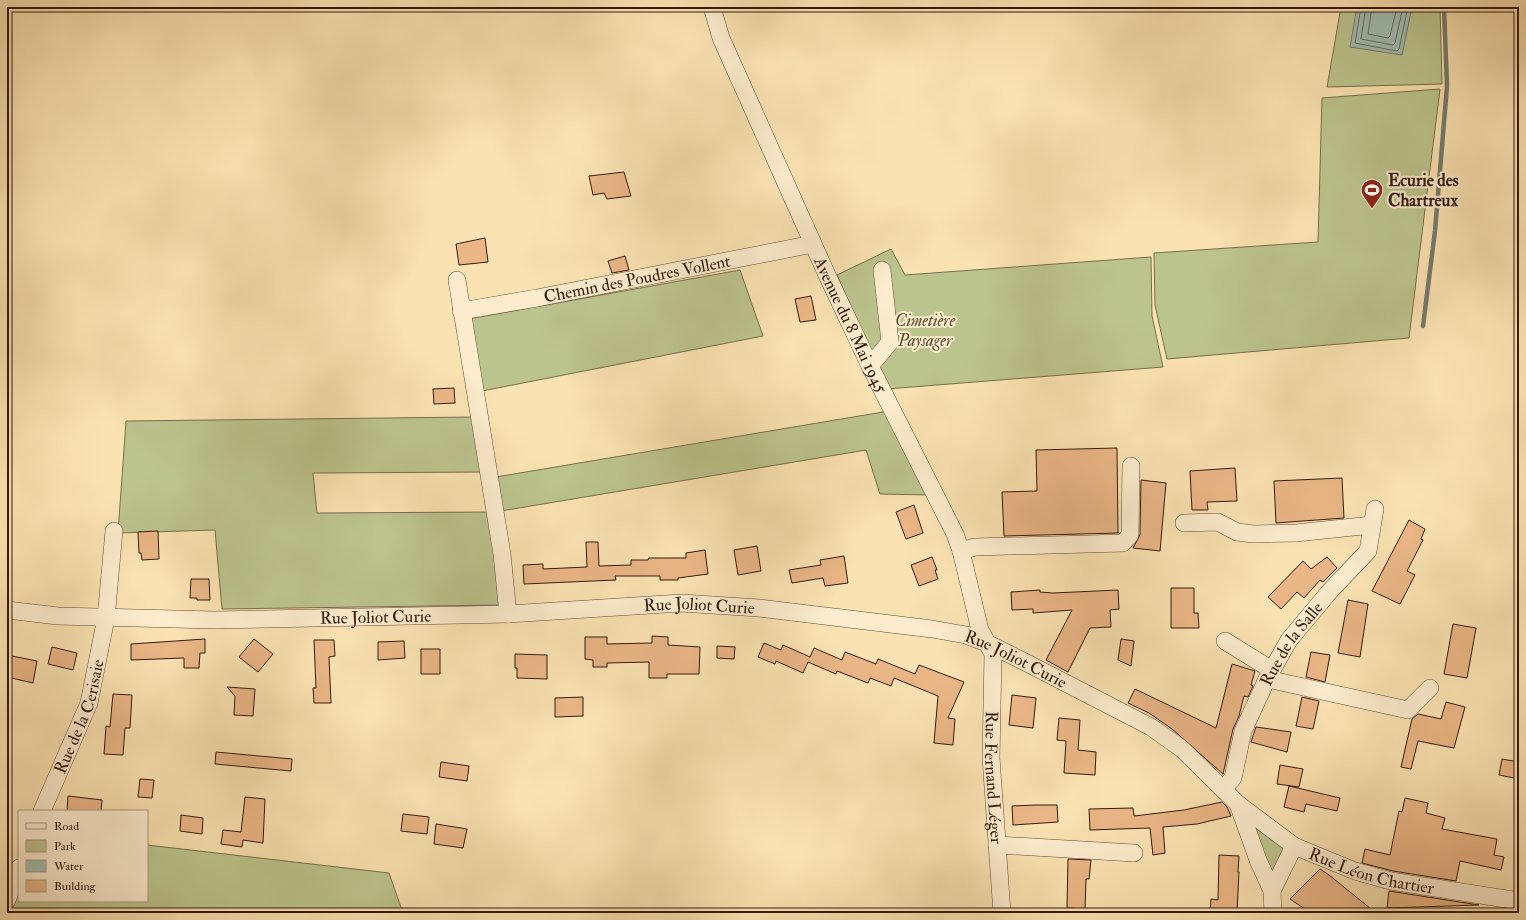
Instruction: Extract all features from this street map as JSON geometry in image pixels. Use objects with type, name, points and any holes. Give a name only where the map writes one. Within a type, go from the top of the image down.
[{"type":"street","name":"Avenue du 8 Mai 1945","points":[[712,7],[721,38],[813,244],[870,366],[955,534],[961,551],[980,630],[987,643]]},
{"type":"street","name":"Chemin des Poudres Vollent","points":[[461,311],[537,298],[813,244]]},
{"type":"street","points":[[870,366],[890,342],[882,270]]},
{"type":"street","points":[[457,280],[502,554],[508,614]]},
{"type":"street","points":[[961,551],[975,547],[1123,543],[1130,535],[1131,466]]},
{"type":"street","name":"Rue de la Salle","points":[[1184,523],[1218,522],[1237,532],[1253,534],[1296,534],[1374,517],[1368,551],[1330,591],[1289,640],[1269,674],[1243,731],[1233,778],[1223,789]]},
{"type":"street","name":"Rue de la Cerisaie","points":[[42,810],[90,703],[106,618],[114,531]]},
{"type":"street","name":"Rue Joliot Curie","points":[[7,610],[58,616],[214,620],[508,614],[681,603],[759,608],[932,629],[966,635],[987,643],[1151,728],[1182,749],[1238,804]]},
{"type":"street","points":[[1225,641],[1269,674],[1408,710],[1430,688]]},
{"type":"street","name":"Rue Fernand Léger","points":[[987,643],[993,654],[991,758],[1002,913]]},
{"type":"street","points":[[1238,804],[1258,860],[1272,891],[1273,913]]},
{"type":"street","name":"Rue Léon Chartier","points":[[1238,804],[1294,846],[1354,871],[1391,881],[1519,901]]},
{"type":"street","points":[[997,845],[1134,853]]},
{"type":"street","points":[[1272,891],[1294,846]]},
{"type":"street","points":[[7,900],[18,871]]},
{"type":"green space","points":[[1341,7],[1440,7],[1442,84],[1327,87]]},
{"type":"green space","name":"Ecurie des Chartreux","points":[[1440,89],[1409,338],[1167,359],[1155,305],[1154,253],[1318,242],[1322,98]]},
{"type":"green space","name":"Cimetière Paysager","points":[[891,249],[905,275],[1151,257],[1152,316],[1163,367],[887,389],[837,275]]},
{"type":"green space","points":[[740,270],[763,336],[482,391],[463,320]]},
{"type":"green space","points":[[889,411],[929,495],[880,494],[866,450],[495,512],[501,605],[222,609],[215,530],[118,533],[126,421],[473,417],[488,472],[313,473],[317,513],[494,512],[496,477]]},
{"type":"green space","points":[[1255,822],[1289,847],[1273,884],[1250,836]]},
{"type":"green space","points":[[148,845],[389,873],[403,913],[11,913],[18,893],[18,902],[148,902]]},
{"type":"water","points":[[1357,7],[1412,7],[1402,55],[1350,47]]},
{"type":"building","points":[[624,172],[631,196],[607,199],[604,193],[593,195],[589,176]]},
{"type":"building","points":[[485,238],[488,262],[459,265],[456,244]]},
{"type":"building","points":[[625,256],[629,270],[612,273],[608,261]]},
{"type":"building","points":[[811,296],[816,320],[800,322],[795,299]]},
{"type":"building","points":[[454,388],[455,403],[434,404],[433,389]]},
{"type":"building","points":[[1117,448],[1118,533],[1004,536],[1002,492],[1037,491],[1036,450]]},
{"type":"building","points":[[1235,468],[1237,501],[1207,502],[1208,510],[1192,510],[1190,471]]},
{"type":"building","points":[[1342,478],[1344,518],[1276,523],[1274,481]]},
{"type":"building","points":[[1141,480],[1166,483],[1160,551],[1133,548],[1140,535]]},
{"type":"building","points":[[914,505],[923,533],[906,539],[896,512]]},
{"type":"building","points":[[1409,520],[1425,529],[1421,539],[1423,540],[1407,571],[1415,575],[1400,604],[1372,591]]},
{"type":"building","points":[[158,531],[159,559],[142,560],[141,553],[139,553],[138,532]]},
{"type":"building","points":[[586,542],[598,542],[599,566],[631,565],[631,560],[648,560],[649,558],[686,558],[686,553],[705,550],[708,574],[678,578],[678,580],[660,580],[660,576],[615,576],[616,580],[524,584],[523,565],[543,564],[543,569],[587,567]]},
{"type":"building","points":[[757,546],[761,571],[738,575],[734,550]]},
{"type":"building","points":[[844,556],[848,583],[825,586],[823,578],[792,583],[789,570],[821,565],[820,560]]},
{"type":"building","points":[[932,557],[937,570],[935,570],[938,579],[919,586],[911,565]]},
{"type":"building","points":[[1327,557],[1337,568],[1323,582],[1320,580],[1304,598],[1297,592],[1281,609],[1268,597],[1303,561],[1311,569]]},
{"type":"building","points":[[191,579],[209,579],[210,600],[197,600],[197,598],[190,598]]},
{"type":"building","points":[[1171,588],[1194,588],[1194,613],[1198,613],[1199,628],[1171,628]]},
{"type":"building","points":[[1040,590],[1040,592],[1053,593],[1118,590],[1119,609],[1110,610],[1111,627],[1090,628],[1068,672],[1046,660],[1072,610],[1033,613],[1033,609],[1012,610],[1011,592]]},
{"type":"building","points":[[1348,600],[1368,604],[1360,657],[1338,653]]},
{"type":"building","points":[[1453,624],[1476,628],[1467,678],[1444,674]]},
{"type":"building","points":[[652,636],[668,637],[668,645],[700,647],[699,674],[667,674],[667,678],[649,678],[649,662],[607,663],[607,667],[593,667],[593,660],[585,659],[585,637],[607,637],[607,644],[652,643]]},
{"type":"building","points":[[205,639],[205,653],[200,653],[199,668],[184,668],[184,658],[131,660],[131,644]]},
{"type":"building","points":[[254,639],[273,654],[258,672],[239,657]]},
{"type":"building","points":[[1121,639],[1134,641],[1131,666],[1118,660]]},
{"type":"building","points":[[314,640],[334,640],[335,656],[329,657],[331,703],[314,703],[313,688],[316,688]]},
{"type":"building","points":[[404,641],[405,658],[378,660],[378,642]]},
{"type":"building","points":[[764,643],[781,650],[783,645],[810,657],[814,648],[842,660],[845,652],[876,664],[878,659],[915,674],[919,665],[964,682],[948,718],[955,719],[953,745],[934,743],[938,696],[894,678],[891,686],[870,678],[868,683],[837,671],[836,674],[808,662],[803,673],[776,661],[775,664],[758,657]]},
{"type":"building","points":[[717,646],[735,647],[734,659],[717,658]]},
{"type":"building","points":[[52,647],[77,653],[73,670],[48,664]]},
{"type":"building","points":[[421,649],[440,649],[440,674],[421,674]]},
{"type":"building","points":[[1311,652],[1330,655],[1325,682],[1306,677]]},
{"type":"building","points":[[515,654],[547,655],[547,679],[517,678]]},
{"type":"building","points":[[7,655],[37,661],[33,683],[7,677]]},
{"type":"building","points":[[1232,664],[1255,671],[1251,685],[1253,686],[1248,697],[1244,696],[1239,716],[1233,729],[1223,774],[1172,729],[1149,713],[1128,703],[1135,689],[1216,728]]},
{"type":"building","points":[[227,687],[255,689],[253,716],[234,715],[235,696]]},
{"type":"building","points":[[113,694],[132,695],[130,728],[125,728],[123,755],[104,754],[106,726],[110,727]]},
{"type":"building","points":[[1012,695],[1036,698],[1033,728],[1009,725]]},
{"type":"building","points":[[583,697],[583,716],[555,717],[555,698]]},
{"type":"building","points":[[1302,697],[1319,701],[1313,729],[1296,726]]},
{"type":"building","points":[[1446,702],[1465,707],[1454,748],[1418,741],[1411,769],[1401,767],[1412,719],[1418,714],[1441,719]]},
{"type":"building","points":[[1059,718],[1080,720],[1078,750],[1096,752],[1095,775],[1064,773],[1066,741],[1057,740]]},
{"type":"building","points":[[1256,727],[1291,732],[1287,752],[1251,742]]},
{"type":"building","points":[[216,752],[292,759],[291,771],[215,764]]},
{"type":"building","points":[[1502,759],[1519,762],[1519,779],[1499,775]]},
{"type":"building","points":[[441,762],[469,766],[467,781],[439,777]]},
{"type":"building","points":[[1280,765],[1303,769],[1299,787],[1277,784]]},
{"type":"building","points":[[140,779],[154,780],[152,798],[138,797]]},
{"type":"building","points":[[1289,786],[1340,798],[1337,811],[1306,804],[1304,812],[1284,807]]},
{"type":"building","points":[[68,796],[102,800],[101,810],[67,810]]},
{"type":"building","points":[[245,797],[265,799],[263,843],[243,840],[242,847],[221,844],[223,830],[241,832]]},
{"type":"building","points":[[1405,798],[1428,803],[1426,813],[1445,818],[1442,829],[1497,839],[1494,855],[1504,857],[1501,870],[1460,861],[1456,881],[1393,871],[1362,863],[1365,849],[1390,855],[1399,811],[1402,812]]},
{"type":"building","points":[[1222,802],[1227,807],[1231,816],[1197,824],[1163,827],[1165,853],[1153,855],[1150,828],[1090,830],[1089,809],[1133,808],[1134,816],[1184,810]]},
{"type":"building","points":[[1057,805],[1058,822],[1013,825],[1012,806]]},
{"type":"building","points":[[403,814],[429,817],[427,834],[401,831]]},
{"type":"building","points":[[181,815],[203,818],[202,834],[180,831]]},
{"type":"building","points":[[436,824],[467,829],[463,848],[434,844]]},
{"type":"building","points":[[1219,855],[1239,856],[1237,913],[1210,913],[1211,899],[1218,900]]},
{"type":"building","points":[[1068,859],[1091,860],[1089,879],[1086,879],[1085,909],[1067,908]]},
{"type":"building","points":[[1320,869],[1376,913],[1311,913],[1290,899]]},
{"type":"building","points":[[1389,891],[1479,905],[1387,908]]},
{"type":"waterway","points":[[1423,326],[1435,231],[1447,86],[1444,7]]},
{"type":"place","name":"Ecurie des Chartreux","points":[[1372,210]]}]
